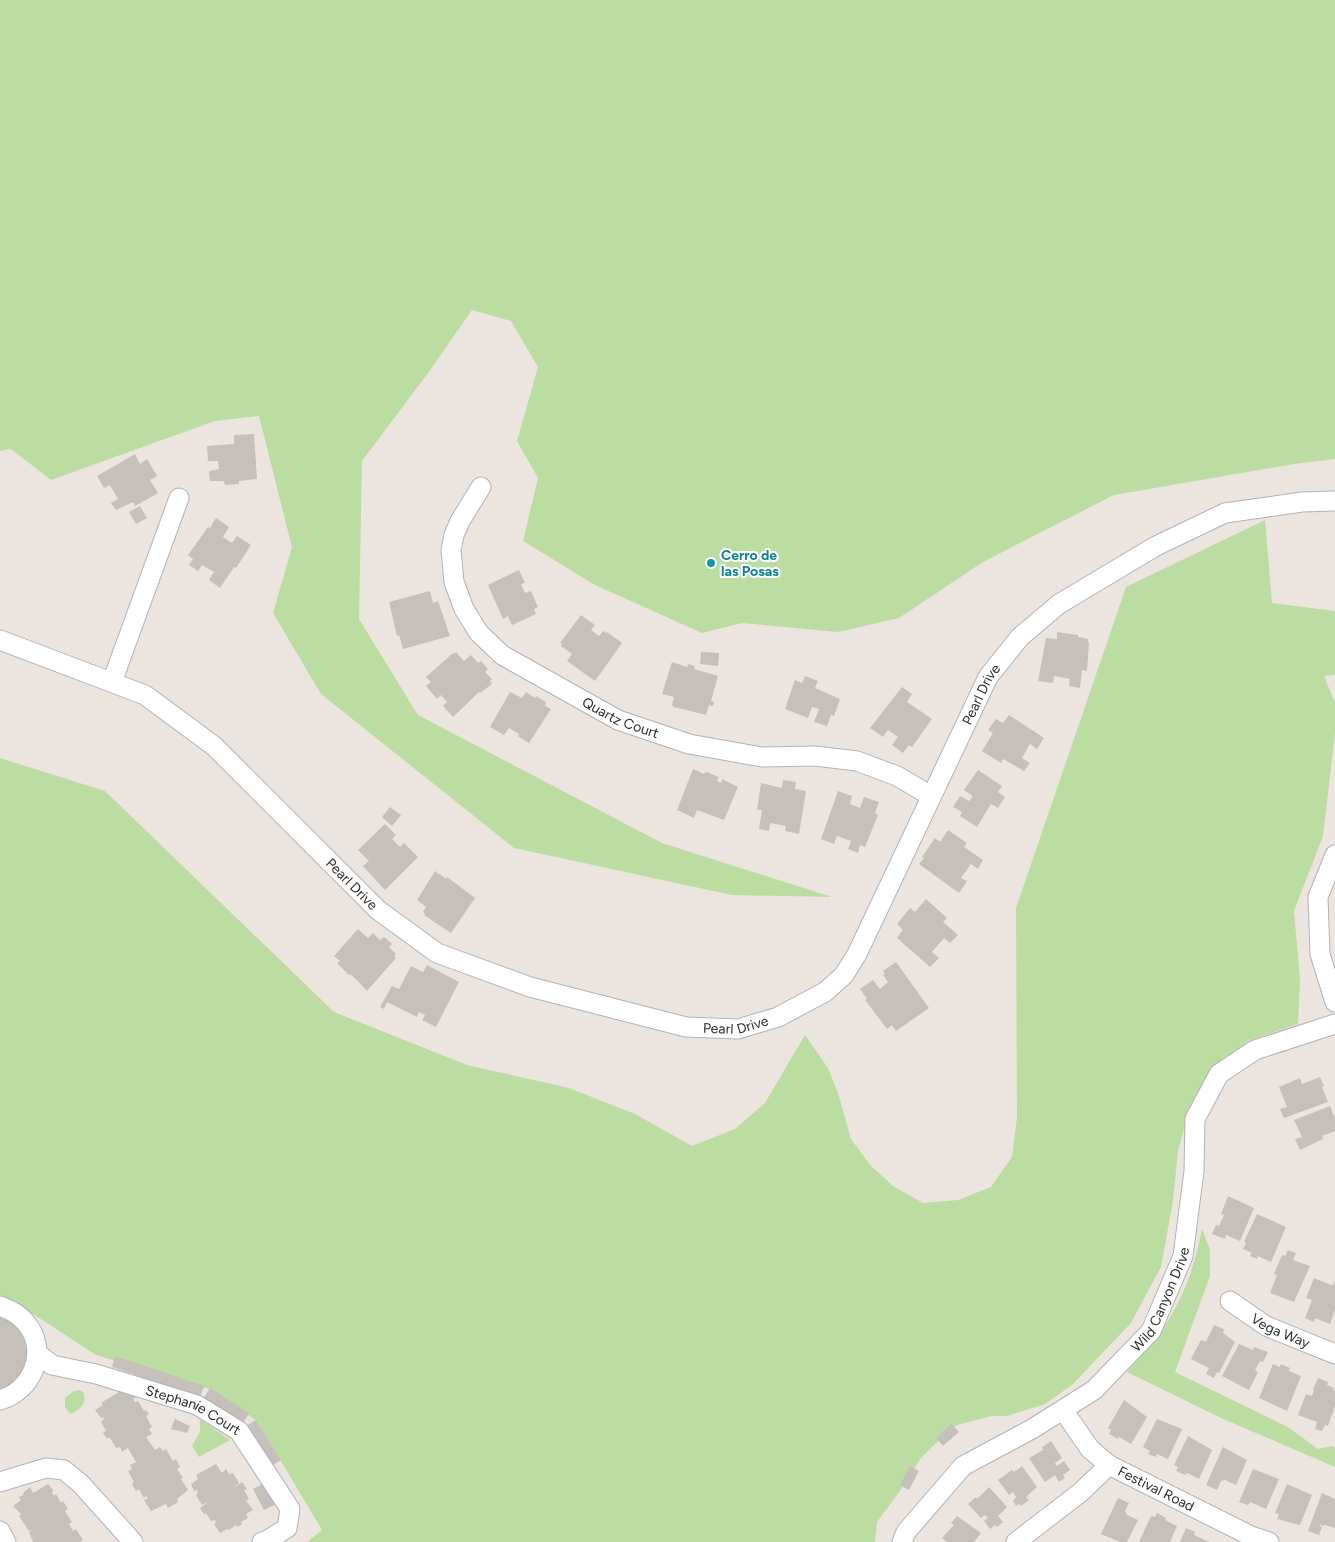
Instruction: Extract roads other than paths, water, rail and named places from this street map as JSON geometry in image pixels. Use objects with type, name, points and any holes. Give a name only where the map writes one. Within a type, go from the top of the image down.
[{"type":"street","name":"Quartz Court","points":[[481,487],[460,521],[454,535],[451,550],[454,582],[464,609],[480,633],[502,655],[618,720],[689,744],[762,757],[815,756],[857,761],[897,776],[931,796]]},
{"type":"street","points":[[112,682],[179,498]]},
{"type":"street","name":"Pearl Drive","points":[[0,640],[145,695],[214,746],[378,910],[437,953],[530,988],[686,1027],[738,1029],[778,1017],[825,992],[844,975],[857,954],[988,677],[1020,637],[1059,604],[1156,546],[1224,513],[1302,502],[1335,501]]},
{"type":"street","points":[[1335,855],[1318,897],[1320,954],[1335,1002]]},
{"type":"street","name":"Wild Canyon Drive","points":[[902,1542],[906,1532],[963,1466],[1032,1430],[1094,1390],[1151,1331],[1183,1256],[1194,1171],[1195,1119],[1219,1074],[1256,1050],[1335,1024]]},
{"type":"street","name":"Vega Way","points":[[1230,1301],[1266,1326],[1335,1354]]},
{"type":"street","points":[[0,1306],[14,1312],[26,1323],[34,1337],[37,1353],[35,1369],[28,1382],[16,1393],[0,1400]]},
{"type":"street","name":"Stephanie Court","points":[[37,1353],[52,1365],[96,1374],[197,1405],[240,1431],[290,1509],[287,1528],[262,1542]]},
{"type":"street","name":"Festival Road","points":[[1063,1410],[1090,1449],[1109,1465],[1251,1536],[1269,1542]]},
{"type":"street","points":[[1016,1542],[1081,1492],[1109,1465]]},
{"type":"street","points":[[0,1482],[46,1468],[64,1470],[81,1484],[133,1542]]},
{"type":"street","points":[[0,1531],[6,1542]]},
{"type":"place","name":"Cerro de las Posas","points":[[711,563]]}]
